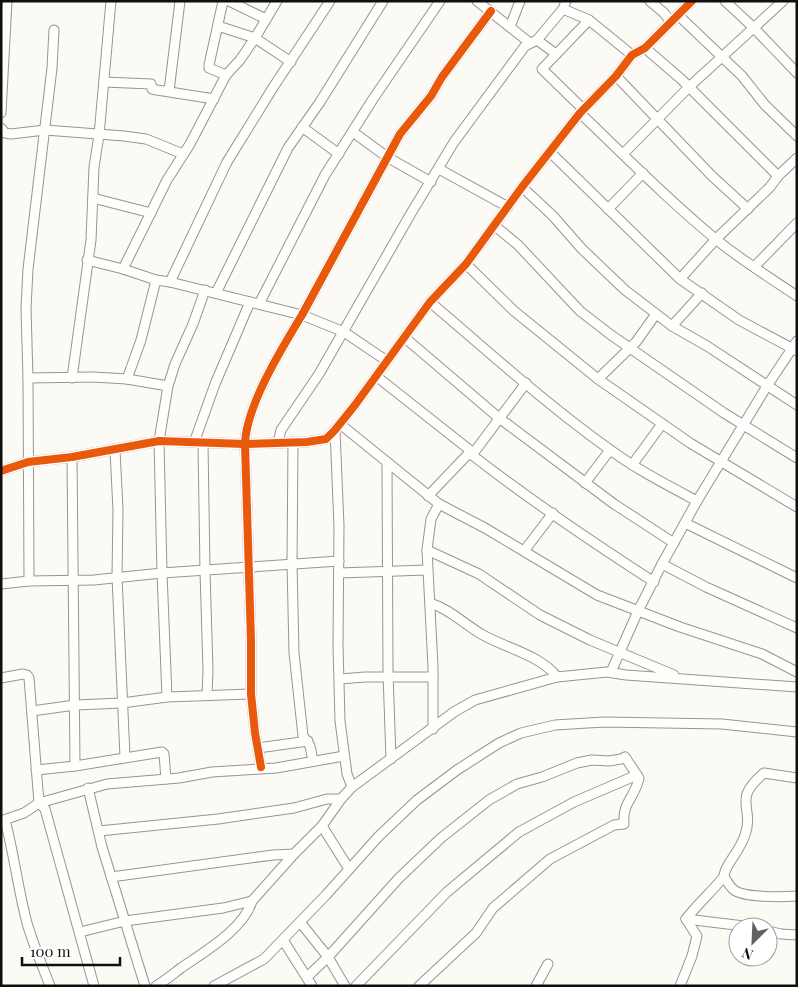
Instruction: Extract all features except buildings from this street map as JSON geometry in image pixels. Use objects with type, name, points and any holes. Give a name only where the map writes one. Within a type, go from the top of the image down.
[{"type":"street","points":[[1,114],[7,1]]},
{"type":"street","points":[[72,378],[91,240],[94,167],[99,134],[111,1]]},
{"type":"street","points":[[169,91],[180,1]]},
{"type":"street","points":[[223,1],[210,68],[226,75]]},
{"type":"street","points":[[230,1],[266,19]]},
{"type":"street","points":[[123,269],[167,180],[226,75],[240,60],[277,1]]},
{"type":"street","points":[[170,282],[228,162],[274,86],[330,1]]},
{"type":"street","points":[[216,293],[288,148],[320,102],[383,1]]},
{"type":"street","points":[[203,443],[195,440],[196,434],[254,303],[324,175],[353,132],[372,99],[440,1]]},
{"type":"street","points":[[477,1],[510,28],[556,54]]},
{"type":"street","points":[[510,28],[520,1]]},
{"type":"street","points":[[650,1],[664,12],[670,21]]},
{"type":"street","points":[[1,471],[28,462],[72,457],[159,441],[245,444],[307,442],[326,439],[338,427],[430,302],[466,264],[581,111],[616,76],[632,55],[645,48],[692,1]]},
{"type":"street","points":[[725,1],[754,27],[797,73]]},
{"type":"street","points":[[622,154],[688,87],[783,1]]},
{"type":"street","points":[[278,442],[282,430],[344,332],[410,215],[454,142],[505,72],[564,5],[589,20],[632,55]]},
{"type":"street","points":[[261,767],[251,694],[245,430],[256,400],[287,340],[400,134],[430,96],[491,11]]},
{"type":"street","points":[[678,15],[742,76],[765,105],[797,136]]},
{"type":"street","points":[[589,20],[542,69],[622,154],[716,239],[797,296]]},
{"type":"street","points":[[218,26],[255,38],[291,62]]},
{"type":"street","points":[[29,581],[26,299],[52,68],[54,30]]},
{"type":"street","points":[[645,48],[681,79],[778,176]]},
{"type":"street","points":[[616,76],[712,176],[748,209]]},
{"type":"street","points":[[104,82],[151,84],[152,89],[214,99]]},
{"type":"street","points":[[302,127],[339,154]]},
{"type":"street","points":[[1,128],[5,133],[11,134],[45,130],[146,139],[183,154]]},
{"type":"street","points":[[353,132],[387,157],[431,182]]},
{"type":"street","points":[[550,152],[680,279],[739,320],[795,347],[767,386],[697,501],[638,611],[611,672]]},
{"type":"street","points":[[680,279],[716,239],[770,188],[778,176],[797,158]]},
{"type":"street","points":[[439,168],[508,207]]},
{"type":"street","points":[[608,209],[643,173]]},
{"type":"street","points":[[522,188],[553,216],[582,249],[625,290],[672,326],[707,346],[797,405]]},
{"type":"street","points":[[93,198],[151,213]]},
{"type":"street","points":[[754,267],[797,223]]},
{"type":"street","points":[[495,226],[518,245],[580,311],[630,348],[743,425],[797,458]]},
{"type":"street","points":[[87,260],[156,280],[205,290],[302,315],[344,332],[387,361]]},
{"type":"street","points":[[466,264],[514,311],[598,379],[690,443],[797,507]]},
{"type":"street","points":[[126,379],[140,340],[156,280]]},
{"type":"street","points":[[166,697],[159,441],[168,386],[205,290]]},
{"type":"street","points":[[672,326],[702,293]]},
{"type":"street","points":[[430,302],[526,384],[610,450],[632,465],[697,501]]},
{"type":"street","points":[[598,379],[636,342],[656,314]]},
{"type":"street","points":[[404,337],[499,418],[585,483],[674,543]]},
{"type":"street","points":[[376,376],[504,480],[654,582]]},
{"type":"street","points":[[28,378],[126,379],[168,386]]},
{"type":"street","points":[[428,496],[472,453],[526,384]]},
{"type":"street","points":[[632,465],[662,424]]},
{"type":"street","points":[[338,427],[387,462],[439,504],[524,551],[597,595],[680,627],[762,654],[797,672]]},
{"type":"street","points":[[338,427],[340,721],[347,774],[352,787]]},
{"type":"street","points":[[293,442],[292,564],[294,653],[303,736],[308,741],[312,761]]},
{"type":"street","points":[[203,443],[208,653],[207,695]]},
{"type":"street","points":[[115,450],[118,518],[117,577],[125,757]]},
{"type":"street","points":[[585,483],[610,450]]},
{"type":"street","points":[[72,457],[75,766]]},
{"type":"street","points":[[387,462],[388,678],[391,759]]},
{"type":"street","points":[[433,729],[434,677],[427,550],[431,519],[439,504]]},
{"type":"street","points":[[524,551],[553,513]]},
{"type":"street","points":[[685,523],[797,578]]},
{"type":"street","points":[[427,550],[479,574],[540,615],[619,653],[683,679]]},
{"type":"street","points":[[1,584],[29,581],[94,580],[162,573],[339,561]]},
{"type":"street","points":[[662,564],[745,606],[797,628]]},
{"type":"street","points":[[339,573],[427,570]]},
{"type":"street","points":[[430,602],[441,606],[490,639],[551,668],[556,677]]},
{"type":"street","points":[[156,986],[207,951],[238,924],[250,909],[252,901],[322,826],[352,787],[454,712],[475,700],[556,677],[611,672],[626,675],[797,687]]},
{"type":"street","points":[[1,678],[23,674],[29,678],[39,803],[45,809],[94,986]]},
{"type":"street","points":[[340,679],[434,677]]},
{"type":"street","points":[[32,711],[166,697],[251,694]]},
{"type":"street","points":[[214,986],[264,959],[326,896],[379,836],[417,800],[457,770],[499,743],[521,734],[554,725],[604,722],[722,724],[797,732]]},
{"type":"street","points":[[258,748],[308,741]]},
{"type":"street","points":[[36,770],[75,766],[162,752],[164,754],[166,779]]},
{"type":"street","points":[[50,986],[28,925],[3,820],[24,812],[39,803],[107,784],[166,779],[261,767],[276,768],[344,756]]},
{"type":"street","points":[[307,977],[328,957],[399,878],[442,838],[489,800],[516,784],[577,763],[592,760],[609,761],[622,759],[625,756],[639,778],[636,790],[625,808],[624,824],[614,825],[550,860],[493,908],[476,933],[419,986]]},
{"type":"street","points":[[686,919],[724,877],[726,869],[739,851],[748,824],[745,798],[749,789],[764,773],[797,778]]},
{"type":"street","points":[[356,986],[447,892],[519,832],[574,802],[637,775]]},
{"type":"street","points":[[88,788],[111,877],[145,986]]},
{"type":"street","points":[[99,831],[227,817],[294,808],[326,799],[341,799]]},
{"type":"street","points":[[322,826],[349,869]]},
{"type":"street","points":[[111,877],[273,855],[294,854]]},
{"type":"street","points":[[724,877],[734,890],[745,893],[773,897],[797,896]]},
{"type":"street","points":[[80,932],[125,921],[223,908],[252,901]]},
{"type":"street","points":[[686,919],[728,924]]},
{"type":"street","points":[[680,986],[692,956],[697,936],[686,919]]},
{"type":"street","points":[[300,922],[328,957],[345,986]]},
{"type":"street","points":[[778,933],[797,934]]},
{"type":"street","points":[[282,940],[312,986]]},
{"type":"street","points":[[536,986],[548,964]]},
{"type":"cycle path","points":[[1,471],[28,462],[72,457],[159,441],[245,444],[307,442],[326,439],[355,405],[430,302],[466,264],[522,187],[580,113],[616,76],[632,55],[645,48],[692,1]]},
{"type":"cycle path","points":[[261,767],[251,694],[245,444],[252,412],[275,360],[302,315],[400,134],[431,96],[442,77],[491,11]]}]
